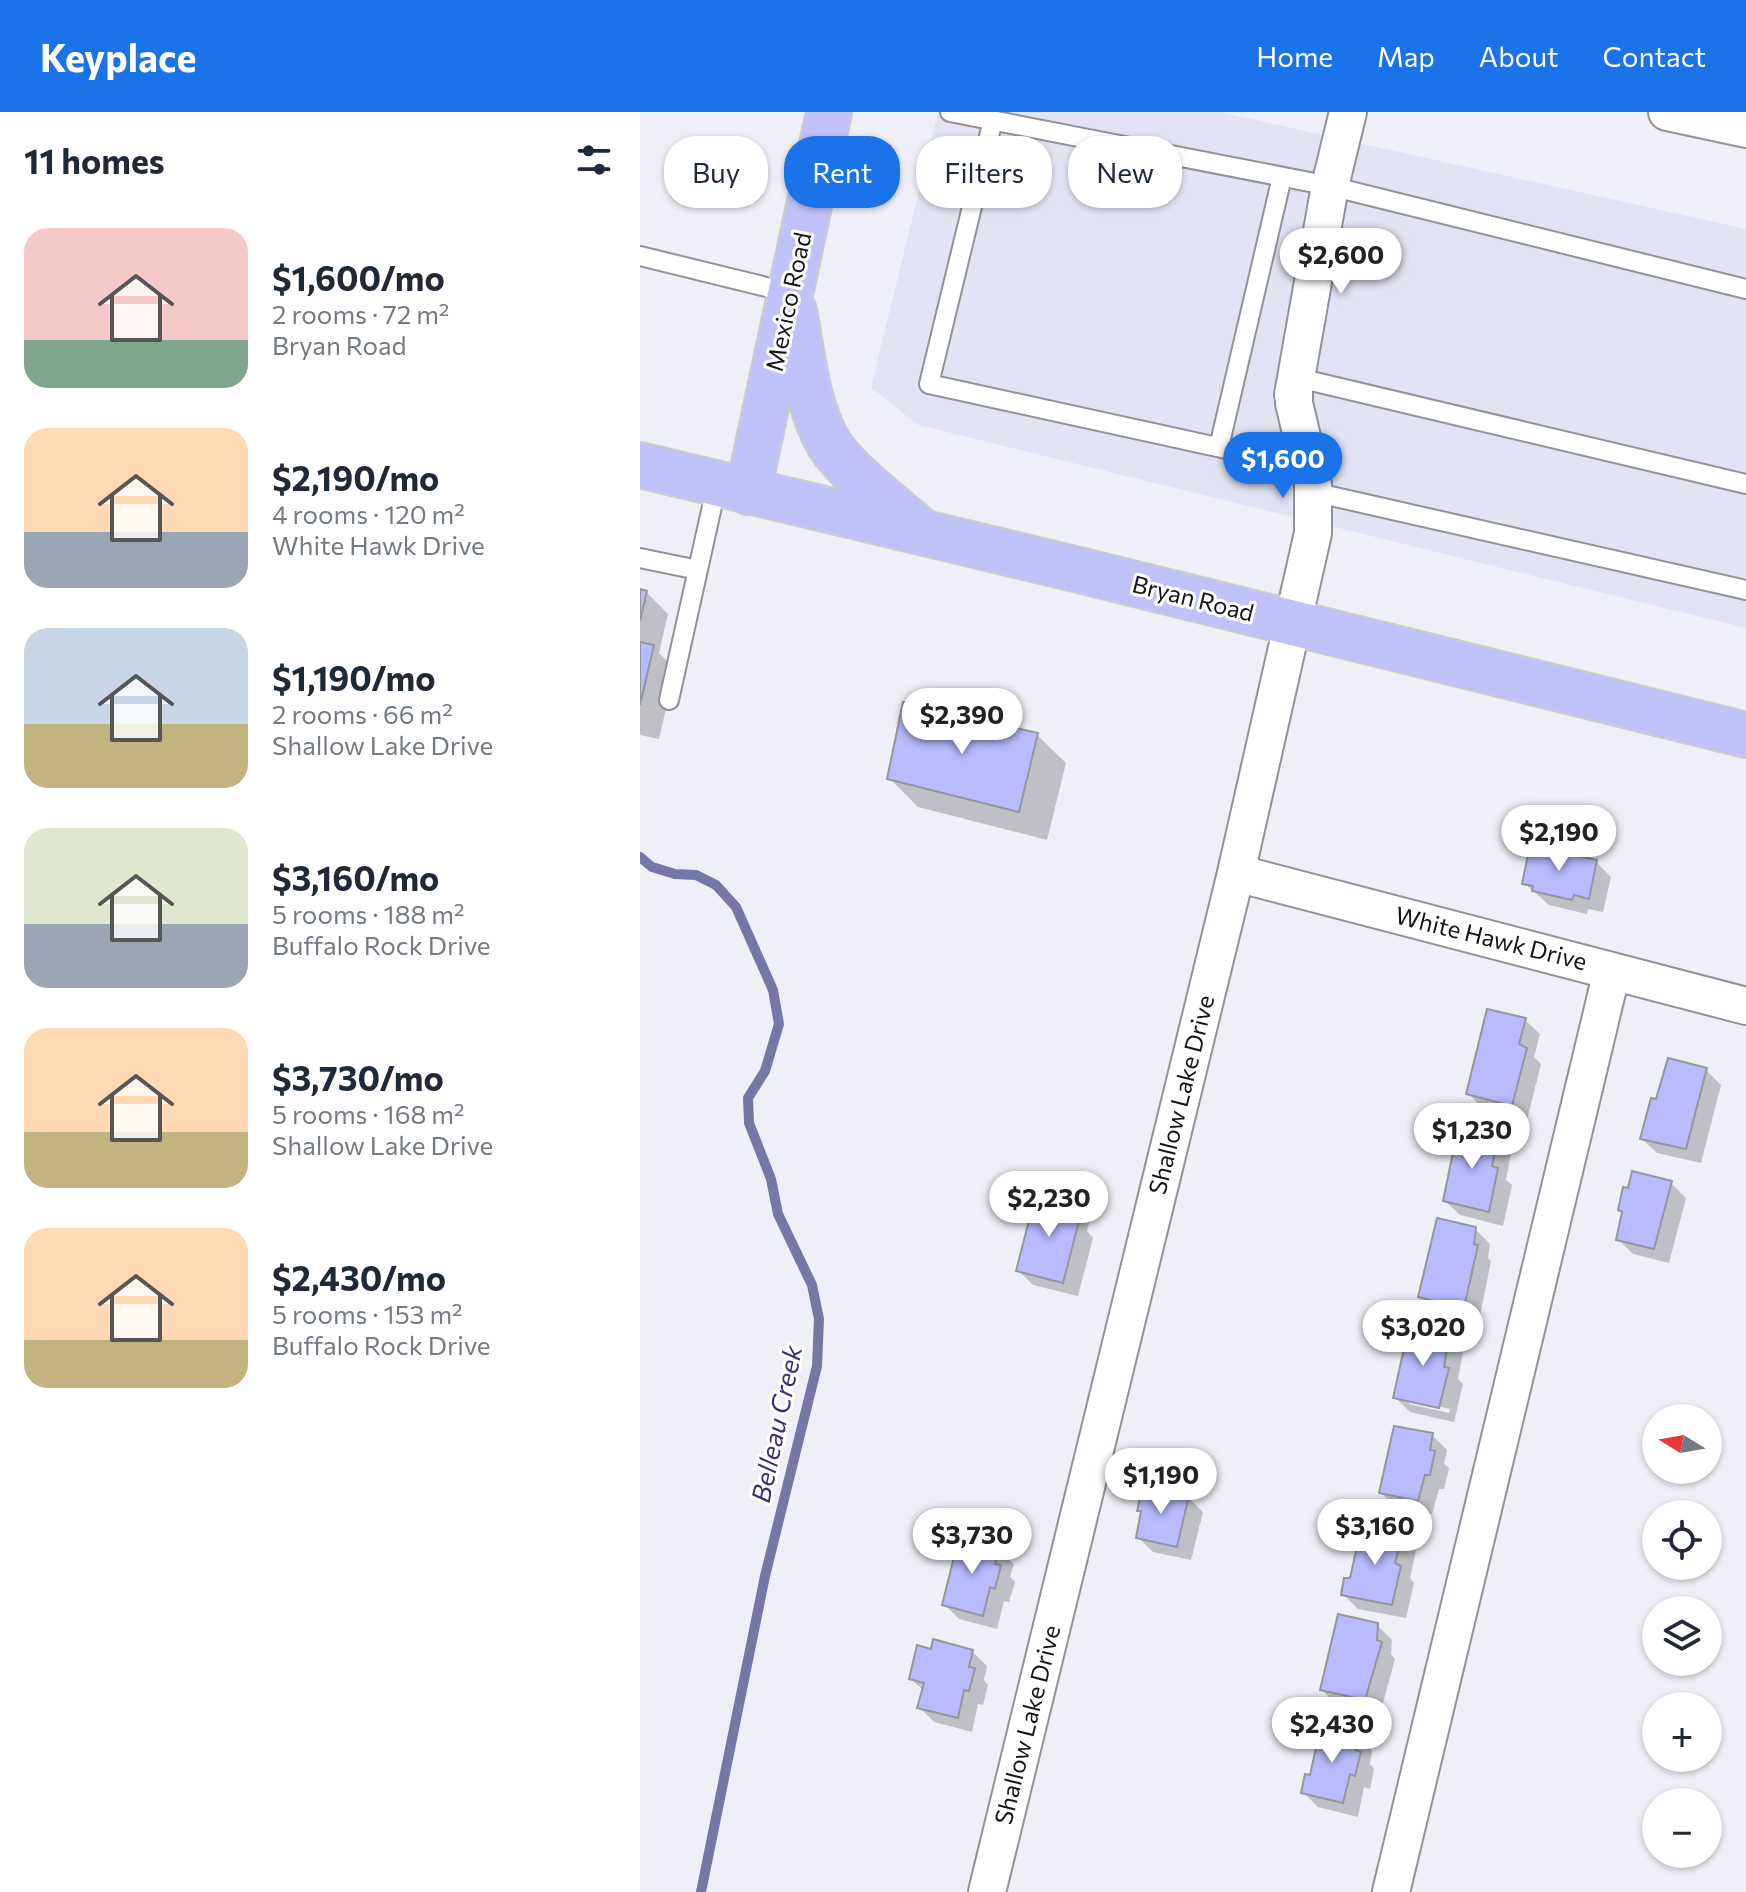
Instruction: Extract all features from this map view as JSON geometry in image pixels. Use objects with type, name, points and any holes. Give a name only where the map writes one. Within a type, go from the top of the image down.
[{"type":"main road","name":"Mexico Road","points":[[732,488],[791,293],[829,112]]},
{"type":"main road","points":[[791,293],[815,414],[831,446],[924,534]]},
{"type":"main road","name":"Bryan Road","points":[[640,465],[1746,735]]},
{"type":"street","points":[[1294,392],[1330,186],[1348,112]]},
{"type":"street","points":[[1667,112],[1746,129]]},
{"type":"street","name":"Shallow Lake Drive","points":[[987,1892],[1236,873],[1313,533],[1311,479],[1294,392]]},
{"type":"street","name":"White Hawk Drive","points":[[1236,873],[1746,1006]]},
{"type":"street","points":[[1391,1892],[1612,971]]},
{"type":"lane","points":[[950,112],[1330,186],[1746,289]]},
{"type":"lane","points":[[993,120],[929,384],[1219,447],[1311,479],[1746,590]]},
{"type":"lane","points":[[1219,447],[1282,177]]},
{"type":"lane","points":[[640,256],[791,293]]},
{"type":"lane","points":[[1294,392],[1304,380],[1311,381],[1746,484]]},
{"type":"lane","points":[[669,700],[698,570],[732,488]]},
{"type":"lane","points":[[640,558],[698,570]]},
{"type":"shaded area","points":[[938,112],[1219,112],[1746,229],[1746,628],[918,425],[871,388],[916,203],[916,208],[1052,208],[1052,136],[932,136]]},
{"type":"building","points":[[640,589],[647,591],[640,621]]},
{"type":"building","points":[[640,642],[654,645],[640,705]]},
{"type":"building","points":[[903,702],[1038,733],[1019,812],[887,779]]},
{"type":"building","points":[[1530,845],[1597,860],[1589,899],[1574,895],[1572,900],[1532,891],[1533,886],[1522,884]]},
{"type":"building","points":[[1487,1009],[1526,1018],[1519,1044],[1527,1048],[1512,1106],[1466,1094]]},
{"type":"building","points":[[1668,1058],[1707,1068],[1686,1149],[1640,1139],[1651,1098],[1656,1099]]},
{"type":"building","points":[[1458,1128],[1498,1136],[1492,1166],[1498,1168],[1489,1212],[1443,1201]]},
{"type":"building","points":[[1632,1171],[1672,1181],[1654,1249],[1616,1240],[1623,1187],[1628,1188]]},
{"type":"building","points":[[1036,1193],[1076,1202],[1072,1219],[1079,1221],[1063,1283],[1016,1271]]},
{"type":"building","points":[[1437,1218],[1476,1227],[1474,1244],[1478,1245],[1464,1308],[1418,1297]]},
{"type":"building","points":[[1409,1326],[1449,1336],[1444,1367],[1449,1368],[1439,1408],[1393,1398]]},
{"type":"building","points":[[1394,1426],[1433,1433],[1430,1450],[1435,1451],[1430,1475],[1425,1475],[1418,1501],[1379,1493]]},
{"type":"building","points":[[1143,1485],[1189,1495],[1177,1547],[1136,1538],[1141,1511],[1137,1511]]},
{"type":"building","points":[[1362,1524],[1402,1534],[1395,1563],[1401,1566],[1392,1605],[1341,1595],[1344,1578],[1350,1578]]},
{"type":"building","points":[[959,1537],[1000,1547],[995,1564],[1001,1565],[995,1589],[990,1587],[983,1616],[942,1605]]},
{"type":"building","points":[[1338,1614],[1378,1623],[1377,1640],[1382,1642],[1365,1700],[1320,1690]]},
{"type":"building","points":[[933,1639],[973,1650],[969,1667],[975,1668],[969,1691],[964,1690],[958,1718],[917,1708],[924,1683],[909,1679],[917,1645],[931,1649]]},
{"type":"building","points":[[1321,1725],[1359,1734],[1355,1750],[1361,1752],[1355,1776],[1350,1774],[1343,1803],[1301,1793],[1305,1774],[1310,1775]]},
{"type":"waterway","name":"Belleau Creek","points":[[640,857],[652,867],[675,874],[696,875],[716,885],[736,907],[773,990],[779,1024],[765,1071],[748,1098],[749,1123],[771,1179],[778,1214],[812,1285],[819,1319],[817,1366],[765,1576],[701,1892]]}]
